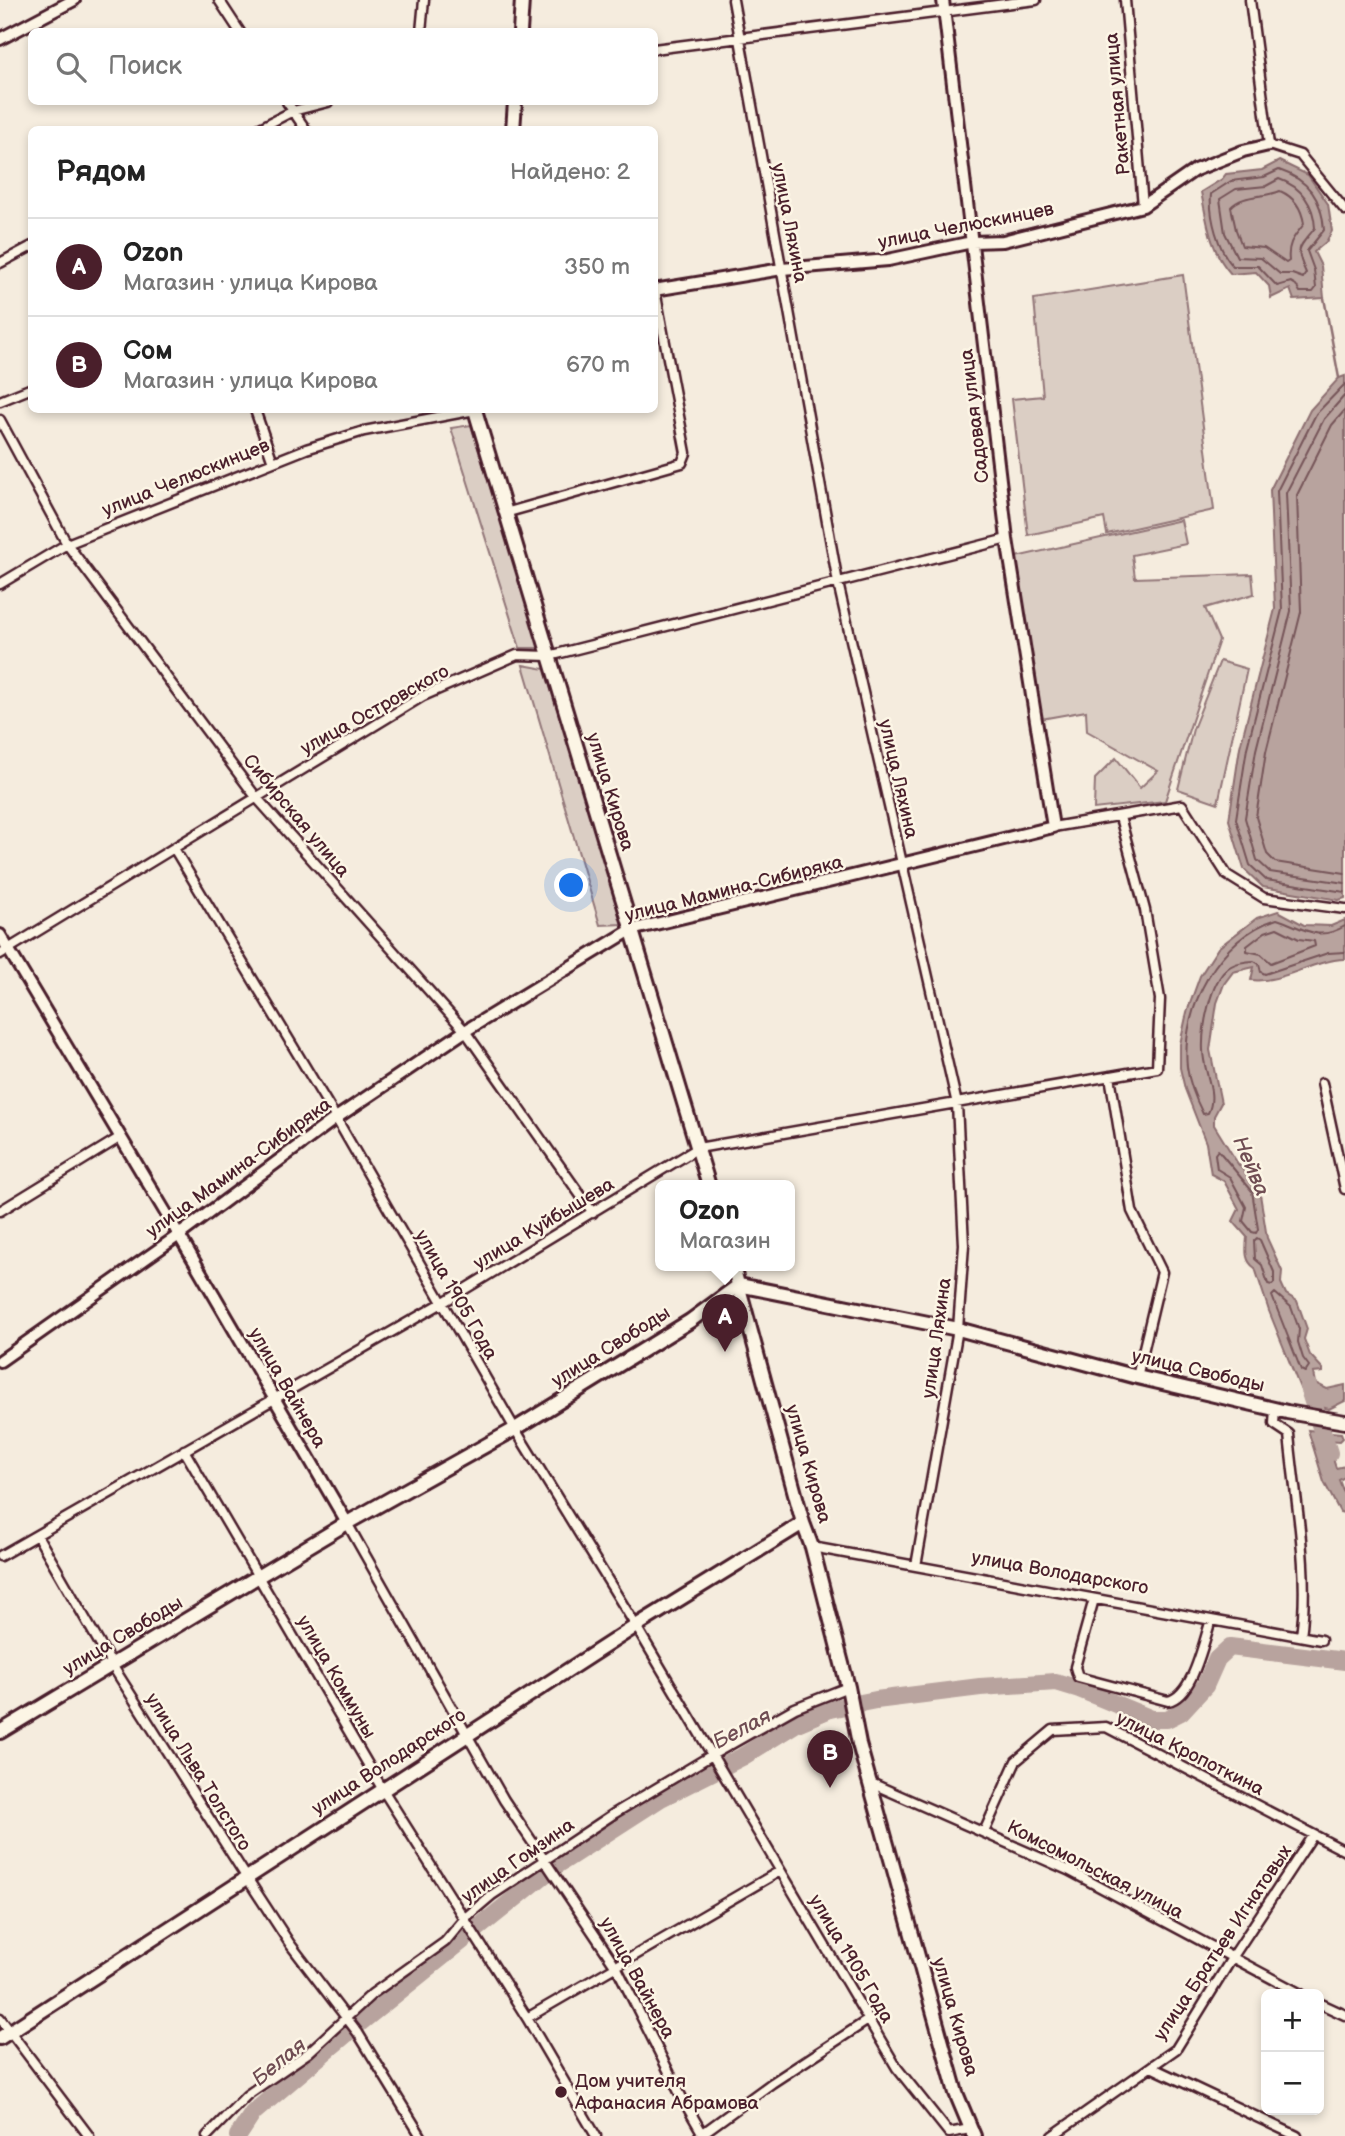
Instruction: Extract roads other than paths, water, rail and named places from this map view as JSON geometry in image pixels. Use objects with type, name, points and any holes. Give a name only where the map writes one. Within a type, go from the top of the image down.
[{"type":"main road","points":[[520,28],[522,0]]},
{"type":"main road","points":[[513,126],[515,105]]},
{"type":"main road","name":"улица Кирова","points":[[476,413],[707,1180]]},
{"type":"main road","name":"улица Кирова","points":[[735,1271],[803,1523],[812,1547],[848,1687],[859,1744],[956,2093],[972,2132]]},
{"type":"main road","name":"улица Свободы","points":[[0,1732],[346,1524],[516,1429],[691,1321],[739,1285],[958,1329],[1137,1377],[1281,1411],[1345,1422]]},
{"type":"main road","name":"улица Володарского","points":[[5,2035],[467,1734],[803,1523]]},
{"type":"street","points":[[0,39],[74,0]]},
{"type":"street","points":[[219,0],[237,28]]},
{"type":"street","points":[[421,28],[424,0]]},
{"type":"street","name":"улица Ляхина","points":[[733,0],[838,583],[957,1104],[964,1245],[958,1329],[916,1566]]},
{"type":"street","points":[[658,48],[944,5],[1035,0]]},
{"type":"street","name":"Ракетная улица","points":[[1125,0],[1143,206]]},
{"type":"street","points":[[1250,0],[1269,145],[1300,155],[1345,210]]},
{"type":"street","name":"Садовая улица","points":[[944,5],[1007,540],[1053,827]]},
{"type":"street","points":[[289,105],[303,126]]},
{"type":"street","points":[[264,126],[293,111],[316,105]]},
{"type":"street","name":"улица Челюскинцев","points":[[658,290],[782,269],[888,260],[972,242],[1003,241],[1143,206],[1195,170],[1243,151],[1269,145]]},
{"type":"street","points":[[0,263],[28,248]]},
{"type":"street","points":[[505,513],[682,463],[686,453],[658,306]]},
{"type":"street","points":[[0,401],[28,390]]},
{"type":"street","points":[[257,413],[273,462]]},
{"type":"street","name":"улица Челюскинцев","points":[[0,584],[67,544],[306,449],[364,430],[458,413]]},
{"type":"street","name":"Сибирская улица","points":[[0,420],[67,544],[256,797],[465,1031],[593,1213]]},
{"type":"street","name":"улица Островского","points":[[4,952],[175,850],[256,797],[423,696],[517,655],[549,656],[1007,540]]},
{"type":"street","name":"улица Мамина-Сибиряка","points":[[0,1361],[179,1235],[335,1118],[465,1031],[631,930],[1053,827],[1182,805],[1227,875],[1264,898],[1345,909]]},
{"type":"street","name":"улица Куйбышева","points":[[0,1556],[442,1303],[698,1148],[1157,1068],[1160,999],[1145,910],[1120,817]]},
{"type":"street","name":"улица 1905 Года","points":[[175,850],[897,2068],[949,2133],[972,2132]]},
{"type":"street","name":"улица Вайнера","points":[[0,935],[4,952],[179,1235],[505,1800],[617,1968],[702,2135]]},
{"type":"street","points":[[1110,1076],[1132,1211],[1162,1272],[1137,1377]]},
{"type":"street","points":[[1322,1083],[1345,1189]]},
{"type":"street","points":[[0,1211],[120,1138]]},
{"type":"street","points":[[1281,1411],[1275,1424],[1289,1434],[1304,1567],[1305,1607],[1301,1636]]},
{"type":"street","name":"улица Коммуны","points":[[184,1450],[383,1790],[527,2018]]},
{"type":"street","name":"улица Льва Толстого","points":[[37,1535],[112,1665],[247,1878],[290,1944],[358,2033],[421,2136]]},
{"type":"street","name":"улица Володарского","points":[[812,1547],[1321,1640]]},
{"type":"street","name":"улица Кропоткина","points":[[1094,1599],[1075,1667],[1078,1677],[1168,1701],[1175,1699],[1189,1684],[1211,1620]]},
{"type":"street","name":"улица Гомзина","points":[[207,2136],[247,2095],[308,2053],[372,1994],[444,1942],[465,1918],[492,1895],[545,1858],[712,1755],[795,1709],[848,1687]]},
{"type":"street","name":"улица Кропоткина","points":[[984,1832],[1016,1761],[1052,1730],[1106,1727],[1345,1851]]},
{"type":"street","name":"Комсомольская улица","points":[[871,1783],[1068,1870],[1291,1989]]},
{"type":"street","name":"улица Братьев Игнатовых","points":[[1052,2136],[1175,2049],[1313,1835]]},
{"type":"street","points":[[596,2136],[527,2018],[780,1871]]},
{"type":"street","points":[[1324,2005],[1345,2015]]},
{"type":"street","points":[[0,2018],[5,2035],[89,2136]]},
{"type":"street","points":[[702,2135],[772,2082],[868,2020]]},
{"type":"street","points":[[1151,2067],[1297,2136]]},
{"type":"water","points":[[1279,161],[1308,175],[1328,204],[1332,231],[1326,242],[1314,252],[1321,266],[1324,298],[1294,300],[1290,289],[1271,298],[1269,286],[1256,272],[1231,274],[1218,256],[1210,235],[1201,192],[1226,174],[1262,170]]},
{"type":"water","points":[[1345,376],[1345,898],[1339,900],[1263,887],[1244,869],[1229,820],[1240,747],[1275,609],[1270,490],[1310,410],[1339,378]]},
{"type":"water","points":[[1278,911],[1304,925],[1331,926],[1345,920],[1345,959],[1321,963],[1274,979],[1251,980],[1254,967],[1233,972],[1224,984],[1217,1003],[1210,1050],[1221,1103],[1214,1116],[1214,1125],[1238,1164],[1259,1188],[1267,1238],[1282,1271],[1281,1283],[1286,1294],[1297,1301],[1307,1329],[1304,1339],[1310,1355],[1323,1369],[1323,1372],[1313,1373],[1315,1383],[1327,1389],[1345,1385],[1345,1401],[1329,1409],[1306,1403],[1255,1268],[1247,1258],[1247,1237],[1233,1221],[1239,1209],[1224,1181],[1211,1174],[1206,1143],[1185,1089],[1180,1068],[1180,1044],[1187,1012],[1200,976],[1218,948],[1257,918]]},
{"type":"water","points":[[1308,1430],[1341,1433],[1343,1438],[1340,1441],[1327,1440],[1336,1468],[1345,1466],[1345,1477],[1339,1480],[1345,1496],[1345,1513],[1340,1512],[1324,1482]]},
{"type":"water","points":[[1293,1649],[1345,1656],[1345,1666],[1296,1661],[1286,1653]]},
{"type":"waterway","points":[[1324,298],[1339,378]]},
{"type":"waterway","name":"Нейва","points":[[1308,1386],[1329,1453]]},
{"type":"waterway","name":"Белая","points":[[238,2136],[253,2113],[351,2030],[554,1867],[661,1798],[742,1757],[795,1724],[830,1709],[876,1700],[980,1687],[1056,1682],[1152,1719],[1167,1719],[1181,1712],[1205,1686],[1217,1659],[1230,1647],[1345,1661]]},
{"type":"place","name":"Ozon","points":[[725,1352]]},
{"type":"place","name":"Сом","points":[[830,1788]]},
{"type":"place","name":"Дом учителя Афанасия Абрамова","points":[[561,2092]]}]
